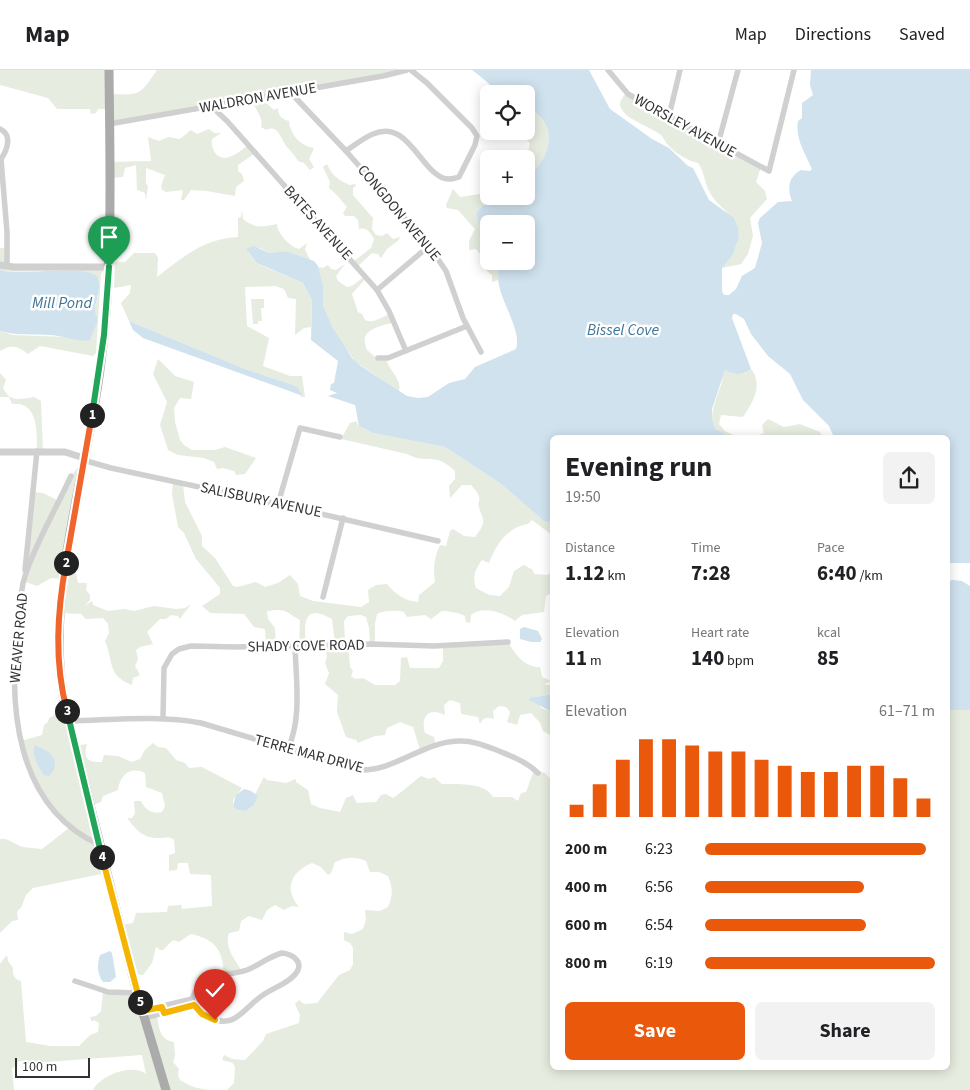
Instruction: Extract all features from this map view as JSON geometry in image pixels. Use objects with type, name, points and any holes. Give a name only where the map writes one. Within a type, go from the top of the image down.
[{"type":"main road","points":[[109,70],[109,267],[97,390],[84,458],[59,616],[59,670],[137,992],[166,1090]]},
{"type":"street","name":"WALDRON AVENUE","points":[[109,124],[212,107],[409,70]]},
{"type":"street","points":[[346,151],[374,133],[395,132],[409,144],[436,174],[444,178],[458,178],[477,136],[472,128],[453,109],[409,70]]},
{"type":"street","name":"WORSLEY AVENUE","points":[[608,70],[628,94],[718,144],[770,170],[794,70]]},
{"type":"street","points":[[668,116],[680,70]]},
{"type":"street","points":[[718,144],[738,70]]},
{"type":"street","name":"CONGDON AVENUE","points":[[290,92],[346,151],[429,246],[446,271],[467,326],[481,352]]},
{"type":"street","name":"BATES AVENUE","points":[[212,107],[227,121],[377,290],[389,311],[406,351]]},
{"type":"street","points":[[0,129],[4,130],[8,137],[6,152],[1,158],[7,232],[4,265],[109,267]]},
{"type":"street","points":[[377,290],[429,246]]},
{"type":"street","points":[[378,358],[388,358],[467,326]]},
{"type":"street","points":[[278,504],[300,428],[340,437]]},
{"type":"street","points":[[0,452],[37,451],[72,453],[84,458]]},
{"type":"street","name":"WEAVER ROAD","points":[[37,451],[14,658],[14,688],[21,748],[33,778],[47,803],[64,823],[84,838],[100,845]]},
{"type":"street","name":"SALISBURY AVENUE","points":[[84,458],[90,462],[111,468],[342,518],[438,541]]},
{"type":"street","name":"WEAVER ROAD","points":[[24,578],[71,476]]},
{"type":"street","points":[[323,597],[342,518]]},
{"type":"street","name":"SHADY COVE ROAD","points":[[163,718],[164,668],[172,654],[179,649],[191,646],[369,644],[434,646],[508,642]]},
{"type":"street","points":[[288,749],[296,723],[295,646]]},
{"type":"street","name":"TERRE MAR DRIVE","points":[[70,721],[163,718],[201,723],[360,770],[373,770],[440,744],[458,741],[473,742],[529,764],[538,773]]},
{"type":"street","points":[[282,953],[291,955],[298,963],[298,970],[292,977],[260,996],[236,1018],[226,1021],[215,1020],[202,1014],[193,1002],[201,984],[215,975],[246,970],[282,953]]},
{"type":"street","points":[[75,981],[108,992],[129,994],[137,992]]},
{"type":"street","points":[[143,1014],[193,1002]]},
{"type":"shaded area","points":[[0,70],[107,70],[109,94],[134,94],[146,85],[157,70],[405,70],[261,98],[274,110],[278,108],[279,115],[289,121],[291,130],[300,142],[314,148],[309,159],[314,167],[310,170],[304,163],[298,161],[277,131],[270,128],[266,130],[261,127],[260,116],[252,99],[112,122],[107,109],[98,109],[96,113],[91,114],[90,109],[57,109],[48,98],[0,85]]},
{"type":"shaded area","points":[[625,94],[761,167],[756,182],[765,191],[767,199],[750,218],[753,236],[748,254],[741,264],[722,268],[735,249],[738,230],[736,223],[709,191],[698,163],[678,154],[661,135],[636,122],[624,113],[620,102]]},
{"type":"shaded area","points":[[535,112],[546,125],[549,140],[545,155],[535,170],[535,150],[528,150],[530,143],[526,140],[535,140]]},
{"type":"shaded area","points":[[209,129],[214,133],[221,133],[212,139],[212,145],[214,151],[222,158],[231,157],[248,145],[254,154],[238,165],[238,171],[242,174],[244,181],[236,187],[235,196],[191,190],[184,200],[181,200],[183,190],[166,192],[162,190],[161,186],[165,175],[146,168],[146,184],[148,186],[146,200],[145,193],[137,190],[136,165],[125,168],[123,177],[109,178],[109,162],[151,161],[148,137],[159,141],[168,137],[180,139],[191,130],[197,134]]},
{"type":"shaded area","points":[[327,164],[331,172],[339,179],[349,185],[355,184],[353,195],[373,218],[372,229],[376,235],[382,236],[387,233],[393,239],[400,237],[399,240],[387,249],[381,258],[378,254],[372,253],[358,266],[354,261],[371,248],[374,239],[367,230],[359,229],[358,220],[354,216],[345,216],[343,213],[347,207],[329,188],[330,182],[323,167]]},
{"type":"shaded area","points":[[453,189],[460,197],[480,194],[480,205],[484,205],[476,213],[480,224],[480,254],[476,249],[469,250],[469,241],[475,229],[458,210],[447,208],[446,205]]},
{"type":"shaded area","points":[[242,210],[243,219],[255,226],[277,224],[288,243],[295,248],[299,249],[307,243],[305,249],[310,260],[286,251],[269,253],[260,248],[248,252],[257,263],[303,283],[312,300],[311,327],[304,328],[295,335],[296,299],[288,298],[284,289],[275,286],[245,287],[247,326],[269,338],[263,366],[290,376],[302,376],[305,397],[301,397],[300,395],[303,396],[290,384],[245,369],[129,321],[121,303],[130,293],[131,285],[114,288],[115,262],[125,262],[134,253],[155,253],[158,258],[157,277],[185,256],[204,245],[226,238],[238,237],[238,218],[241,217]]},
{"type":"shaded area","points":[[0,248],[7,248],[7,265],[106,267],[101,274],[96,353],[93,356],[40,346],[28,354],[15,347],[8,347],[0,351],[0,331],[13,335],[66,337],[95,316],[99,283],[98,278],[93,274],[83,272],[2,271],[0,270]]},
{"type":"shaded area","points":[[345,264],[336,276],[338,281],[347,287],[352,286],[365,276],[366,278],[352,294],[358,312],[362,314],[365,320],[374,321],[390,314],[392,323],[369,332],[366,335],[365,343],[367,350],[380,361],[386,360],[399,383],[399,391],[356,362],[340,341],[322,306],[323,285],[318,267],[323,268],[328,265],[331,269],[336,270]]},
{"type":"shaded area","points":[[486,270],[499,270],[498,280],[492,282],[492,275]]},
{"type":"shaded area","points":[[251,299],[264,299],[264,308],[261,308],[262,321],[258,321],[258,324],[253,324]]},
{"type":"shaded area","points":[[158,359],[175,376],[194,382],[191,399],[180,398],[174,408],[175,422],[180,440],[192,450],[215,450],[225,447],[256,458],[245,474],[236,475],[234,471],[223,468],[217,469],[214,462],[204,458],[178,455],[168,450],[160,425],[167,402],[153,374]]},
{"type":"shaded area","points":[[751,369],[755,375],[757,388],[755,394],[743,417],[721,415],[719,424],[725,431],[734,435],[724,435],[714,427],[712,420],[724,372],[725,370],[741,374]]},
{"type":"shaded area","points":[[0,373],[6,380],[3,388],[9,396],[16,399],[34,397],[41,401],[43,452],[37,452],[35,420],[32,413],[21,404],[12,404],[9,397],[0,397]]},
{"type":"shaded area","points":[[768,419],[784,427],[800,424],[820,432],[822,435],[760,435],[764,433],[762,425]]},
{"type":"shaded area","points":[[356,421],[359,426],[373,433],[445,447],[500,483],[544,521],[550,522],[550,534],[532,520],[528,524],[508,533],[495,550],[489,563],[482,560],[474,577],[476,588],[489,595],[500,596],[509,587],[514,571],[524,565],[533,570],[534,574],[548,575],[550,573],[550,594],[546,596],[544,612],[522,615],[515,621],[505,615],[487,610],[471,615],[470,623],[466,622],[465,616],[447,611],[442,611],[431,619],[425,615],[407,617],[401,611],[383,612],[377,614],[375,643],[370,643],[366,617],[361,615],[348,616],[344,621],[345,643],[348,645],[350,667],[353,671],[351,676],[355,679],[363,678],[375,685],[395,685],[400,681],[401,658],[407,657],[410,668],[439,668],[443,661],[443,645],[507,641],[520,659],[529,665],[540,667],[542,677],[550,681],[544,684],[550,686],[550,694],[535,697],[541,708],[550,711],[550,735],[543,731],[540,723],[531,713],[520,715],[517,725],[507,722],[510,712],[506,707],[499,706],[493,711],[494,719],[486,718],[480,724],[478,717],[461,714],[460,703],[450,700],[444,705],[445,715],[434,712],[425,718],[425,733],[434,737],[436,747],[421,753],[413,727],[400,722],[387,728],[385,735],[375,736],[358,743],[356,740],[346,737],[337,712],[338,695],[325,684],[329,673],[325,663],[327,657],[325,645],[335,644],[332,619],[321,614],[315,613],[310,615],[306,623],[306,645],[299,646],[300,620],[282,610],[267,611],[268,619],[275,628],[276,646],[266,647],[265,629],[254,627],[244,614],[210,613],[202,606],[220,594],[220,588],[196,559],[184,533],[178,527],[172,494],[173,483],[183,485],[185,502],[202,536],[202,546],[215,558],[233,586],[237,587],[256,582],[265,587],[278,583],[290,575],[298,584],[300,596],[313,601],[361,607],[369,602],[368,590],[376,585],[387,584],[401,596],[418,602],[419,595],[435,582],[436,554],[440,545],[446,546],[450,531],[453,529],[464,536],[475,537],[482,527],[483,521],[478,504],[479,496],[471,485],[462,485],[450,498],[449,486],[455,479],[455,471],[448,465],[442,461],[414,457],[341,439],[350,423]]},
{"type":"shaded area","points":[[79,466],[65,571],[76,573],[78,583],[87,583],[86,590],[90,595],[90,600],[84,606],[92,601],[93,605],[108,611],[124,609],[134,611],[154,606],[176,609],[185,608],[191,604],[180,619],[178,616],[171,615],[166,619],[160,619],[147,632],[153,644],[136,650],[138,659],[135,666],[140,675],[133,678],[132,685],[118,677],[112,668],[105,641],[109,633],[108,624],[103,618],[86,619],[81,614],[59,613],[63,579],[51,578],[37,586],[23,581],[33,492],[43,493],[59,501],[72,475]]},
{"type":"shaded area","points":[[65,710],[76,746],[87,744],[87,759],[93,762],[102,762],[104,755],[118,756],[132,762],[140,759],[145,750],[153,743],[158,747],[166,748],[176,760],[185,763],[189,768],[202,767],[242,788],[233,800],[233,806],[237,810],[246,811],[254,805],[258,796],[255,794],[264,777],[267,780],[286,783],[296,779],[296,782],[308,790],[311,804],[340,812],[346,798],[353,795],[357,803],[376,802],[381,795],[386,794],[393,798],[421,776],[429,779],[434,777],[442,784],[477,786],[489,792],[493,797],[512,797],[518,801],[521,793],[526,792],[534,770],[545,773],[550,779],[550,1070],[950,1070],[950,710],[970,710],[970,1090],[227,1090],[234,1083],[235,1067],[233,1063],[222,1060],[224,1055],[232,1059],[245,1060],[263,1041],[266,1034],[299,1023],[300,1015],[295,1004],[299,1000],[304,1004],[317,1003],[339,975],[350,970],[353,964],[353,948],[350,943],[344,940],[344,932],[352,934],[363,929],[366,920],[365,910],[380,911],[388,907],[392,892],[388,876],[379,872],[370,872],[366,861],[358,858],[347,858],[335,862],[331,873],[328,875],[321,867],[312,863],[299,871],[294,876],[292,882],[292,894],[294,901],[299,907],[292,906],[284,910],[275,905],[267,910],[262,920],[249,916],[241,921],[239,931],[229,933],[229,949],[242,972],[224,975],[222,959],[216,947],[206,939],[191,934],[179,942],[173,940],[163,950],[156,947],[152,963],[143,975],[133,974],[120,925],[133,923],[136,913],[167,912],[168,906],[181,904],[182,909],[212,906],[211,875],[190,874],[188,863],[178,863],[177,870],[169,871],[169,855],[175,853],[174,840],[144,835],[127,818],[132,818],[135,813],[134,801],[141,801],[147,809],[155,813],[162,812],[165,806],[162,793],[146,787],[145,773],[130,771],[123,776],[118,790],[103,796],[101,802],[90,806],[106,873],[33,888],[26,895],[22,906],[17,912],[18,920],[12,921],[0,933],[0,839],[6,839],[22,847],[42,849],[69,828],[46,802],[21,741],[42,735],[44,725],[48,722],[49,718]]},
{"type":"shaded area","points":[[7,955],[8,961],[13,968],[13,974],[16,979],[21,981],[26,1042],[51,1046],[79,1046],[90,1035],[98,1032],[99,1023],[94,1020],[92,1022],[90,1017],[96,1016],[101,1011],[103,992],[136,993],[142,1013],[162,1009],[163,1011],[157,1016],[160,1029],[166,1039],[174,1042],[175,1056],[173,1062],[179,1069],[178,1075],[180,1080],[194,1087],[210,1090],[93,1090],[103,1080],[117,1072],[133,1070],[146,1074],[142,1055],[32,1063],[19,1061],[12,1069],[14,1090],[0,1090],[0,964]]},
{"type":"water","name":"Bissel Cove","points":[[472,70],[589,70],[610,109],[652,139],[669,148],[688,166],[693,168],[709,200],[734,218],[739,238],[733,254],[722,268],[722,291],[724,295],[729,295],[736,289],[742,276],[755,268],[762,243],[758,223],[760,218],[778,202],[792,201],[789,188],[793,176],[801,170],[810,171],[812,169],[801,146],[797,128],[798,121],[802,118],[802,103],[813,95],[810,85],[811,70],[970,70],[970,563],[950,563],[950,435],[833,435],[829,426],[803,400],[790,374],[768,356],[751,334],[744,319],[736,314],[733,314],[732,318],[751,369],[738,374],[725,370],[712,409],[712,419],[715,429],[726,435],[550,435],[550,522],[544,521],[500,483],[445,447],[373,433],[359,426],[355,405],[328,396],[337,393],[330,390],[331,384],[334,383],[338,361],[311,340],[312,300],[303,283],[257,263],[246,249],[254,246],[269,253],[286,251],[314,261],[318,266],[323,285],[323,306],[333,328],[352,358],[407,396],[428,397],[449,383],[465,379],[475,367],[516,349],[516,334],[499,285],[498,270],[535,270],[535,215],[480,215],[480,224],[476,213],[484,205],[535,205],[535,170],[545,155],[549,140],[546,125],[535,112],[535,85],[491,85]]},
{"type":"water","name":"Mill Pond","points":[[0,270],[21,272],[69,271],[93,274],[98,278],[99,287],[95,307],[97,321],[90,340],[51,335],[13,334],[0,331]]},
{"type":"water","points":[[129,321],[245,369],[297,387],[303,396],[143,338],[133,330]]},
{"type":"water","points":[[950,581],[962,581],[970,586],[970,710],[950,710]]},
{"type":"water","points":[[524,627],[538,631],[542,639],[540,642],[520,639],[520,629]]},
{"type":"water","points":[[550,694],[550,711],[529,700],[530,698]]},
{"type":"water","points":[[35,745],[49,752],[55,761],[54,770],[49,776],[44,775],[37,764],[34,752]]},
{"type":"water","points":[[244,789],[258,796],[254,805],[246,811],[237,810],[233,806],[236,795]]},
{"type":"water","points":[[110,951],[116,977],[110,982],[103,982],[99,972],[99,958],[100,955]]},
{"type":"route","points":[[109,267],[104,335],[97,390],[61,592],[58,645],[59,670],[63,696],[142,1011],[162,1007],[164,1013],[194,1005],[202,1014],[215,1020]]}]
